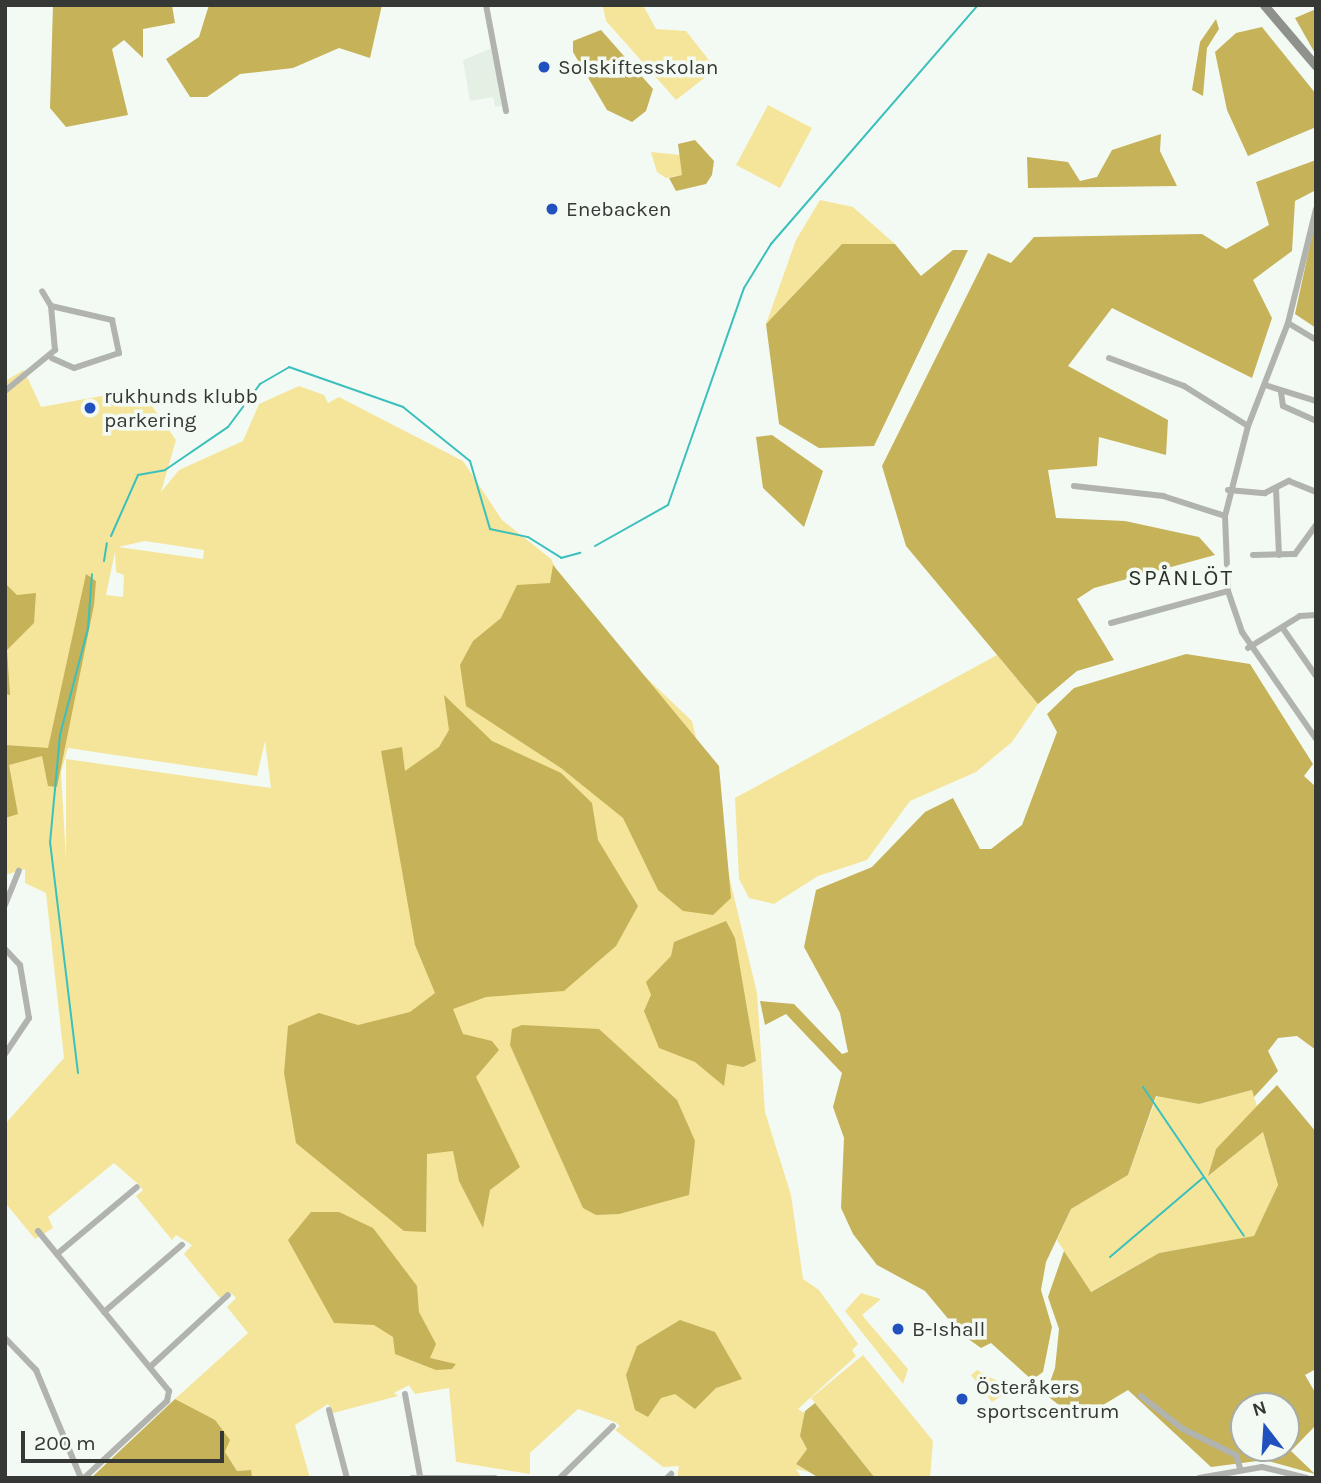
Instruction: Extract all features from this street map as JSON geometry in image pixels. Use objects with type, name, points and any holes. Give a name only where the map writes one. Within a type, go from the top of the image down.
[{"type":"street","points":[[486,5],[506,111]]},
{"type":"street","points":[[1264,5],[1316,66]]},
{"type":"street","points":[[1316,209],[1288,323],[1248,426],[1228,490],[1225,516],[1228,591],[1248,648],[1316,739]]},
{"type":"street","points":[[42,291],[51,306],[52,358]]},
{"type":"street","points":[[51,306],[111,320],[120,353],[74,368],[52,358]]},
{"type":"street","points":[[1288,323],[1316,340]]},
{"type":"street","points":[[5,391],[52,358]]},
{"type":"street","points":[[1109,358],[1184,386],[1248,426]]},
{"type":"street","points":[[1265,385],[1281,393],[1316,401]]},
{"type":"street","points":[[1281,393],[1283,406],[1316,421]]},
{"type":"street","points":[[1279,475],[1316,492]]},
{"type":"street","points":[[1228,490],[1276,489],[1289,481]]},
{"type":"street","points":[[1074,486],[1163,496],[1225,516]]},
{"type":"street","points":[[1276,489],[1279,555]]},
{"type":"street","points":[[1252,555],[1295,554],[1316,525]]},
{"type":"street","points":[[1111,623],[1228,591]]},
{"type":"street","points":[[1248,648],[1284,630],[1300,616],[1316,615]]},
{"type":"street","points":[[1284,630],[1316,676]]},
{"type":"street","points":[[5,905],[19,871]]},
{"type":"street","points":[[5,948],[20,965],[29,1018],[5,1054]]},
{"type":"street","points":[[57,1254],[136,1187]]},
{"type":"street","points":[[5,1338],[36,1370],[83,1478],[167,1401],[169,1391],[38,1231]]},
{"type":"street","points":[[104,1312],[182,1245]]},
{"type":"street","points":[[150,1367],[228,1295]]},
{"type":"street","points":[[405,1394],[416,1477],[495,1478]]},
{"type":"street","points":[[1141,1396],[1183,1429],[1236,1455],[1240,1468]]},
{"type":"street","points":[[330,1410],[347,1478]]},
{"type":"street","points":[[560,1478],[612,1426]]},
{"type":"street","points":[[1199,1478],[1240,1468],[1307,1478]]},
{"type":"shaded area","points":[[53,5],[172,5],[175,23],[143,29],[143,58],[124,40],[112,49],[128,115],[66,127],[50,108]]},
{"type":"shaded area","points":[[209,5],[382,5],[370,58],[339,48],[293,68],[240,74],[207,97],[190,97],[166,59],[199,37]]},
{"type":"shaded area","points":[[643,5],[656,29],[686,31],[716,69],[676,100],[606,21],[603,7]]},
{"type":"shaded area","points":[[1316,9],[1316,55],[1295,18]]},
{"type":"shaded area","points":[[1216,19],[1219,29],[1207,48],[1203,96],[1192,90],[1200,42]]},
{"type":"shaded area","points":[[1262,27],[1316,94],[1316,127],[1248,156],[1227,110],[1215,52],[1236,33]]},
{"type":"shaded area","points":[[601,30],[653,89],[646,111],[632,122],[607,110],[573,52],[573,41]]},
{"type":"shaded area","points":[[492,48],[502,106],[495,107],[493,97],[470,101],[463,60]]},
{"type":"shaded area","points":[[768,105],[812,128],[780,188],[736,165]]},
{"type":"shaded area","points":[[1161,134],[1160,151],[1177,186],[1028,188],[1027,157],[1068,162],[1080,181],[1097,177],[1112,150]]},
{"type":"shaded area","points":[[695,140],[714,161],[712,175],[706,184],[676,191],[669,178],[682,175],[678,144]]},
{"type":"shaded area","points":[[651,152],[681,155],[682,175],[666,178],[657,172]]},
{"type":"shaded area","points":[[1316,160],[1316,190],[1295,201],[1292,251],[1253,280],[1272,318],[1252,378],[1112,308],[1068,366],[1168,420],[1166,455],[1099,437],[1097,466],[1048,470],[1056,518],[1125,521],[1199,537],[1215,555],[1094,588],[1077,599],[1114,660],[1077,671],[1038,704],[906,546],[882,466],[988,253],[1011,263],[1034,237],[1202,234],[1226,249],[1269,225],[1256,182]]},
{"type":"shaded area","points":[[820,200],[853,207],[895,244],[842,244],[766,324],[796,240]]},
{"type":"shaded area","points":[[1316,217],[1316,328],[1295,314]]},
{"type":"shaded area","points":[[842,244],[895,244],[921,276],[953,250],[968,250],[874,446],[819,448],[779,424],[766,324]]},
{"type":"shaded area","points":[[24,370],[41,407],[140,389],[176,440],[161,492],[179,470],[243,441],[259,404],[299,386],[324,395],[328,403],[339,397],[463,461],[502,520],[551,559],[577,612],[692,721],[757,993],[765,1112],[791,1195],[803,1279],[819,1290],[858,1344],[852,1350],[856,1356],[798,1409],[808,1415],[800,1436],[807,1449],[796,1464],[808,1472],[796,1469],[802,1478],[677,1478],[679,1466],[663,1467],[615,1430],[620,1426],[615,1422],[578,1409],[530,1453],[530,1474],[456,1462],[449,1388],[415,1394],[409,1385],[394,1393],[398,1396],[333,1413],[328,1404],[295,1425],[310,1478],[252,1478],[250,1470],[237,1471],[225,1452],[228,1446],[208,1420],[175,1399],[248,1333],[227,1307],[236,1298],[230,1292],[220,1298],[184,1254],[192,1245],[176,1235],[172,1240],[136,1196],[143,1190],[138,1184],[114,1163],[48,1217],[53,1228],[35,1239],[7,1205],[5,1124],[64,1058],[46,893],[25,883],[25,869],[5,875],[5,381]],"holes":[[[145,541],[204,550],[203,559],[118,547]],[[115,552],[116,572],[124,575],[123,597],[106,595]],[[265,741],[271,788],[66,759],[66,859],[61,772],[68,748],[257,776]]]},
{"type":"shaded area","points":[[772,435],[823,471],[804,527],[763,488],[756,437]]},
{"type":"shaded area","points":[[553,565],[719,766],[731,898],[713,915],[683,911],[658,890],[623,818],[561,768],[466,706],[460,665],[473,641],[501,618],[517,585],[550,583]]},
{"type":"shaded area","points":[[86,574],[96,581],[94,605],[57,787],[48,786],[42,756],[9,765],[18,814],[5,818],[5,745],[48,748]]},
{"type":"shaded area","points":[[5,583],[17,595],[36,593],[34,623],[7,650],[10,695],[5,694]]},
{"type":"shaded area","points":[[1186,654],[1250,664],[1313,764],[1304,776],[1316,787],[1316,1050],[1297,1036],[1278,1038],[1268,1051],[1278,1071],[1254,1097],[1252,1090],[1199,1104],[1156,1096],[1128,1175],[1071,1209],[1046,1262],[1041,1290],[1052,1327],[1043,1372],[1032,1380],[991,1343],[981,1348],[960,1333],[925,1291],[877,1265],[853,1234],[841,1208],[844,1138],[833,1107],[842,1073],[786,1014],[765,1025],[760,1001],[794,1004],[842,1054],[848,1052],[840,1013],[804,947],[816,890],[872,867],[925,812],[953,798],[980,849],[991,849],[1022,825],[1057,732],[1047,714],[1074,688]]},
{"type":"shaded area","points":[[997,655],[1038,704],[1012,742],[976,772],[910,801],[867,860],[818,876],[774,904],[749,898],[739,879],[735,798]]},
{"type":"shaded area","points":[[444,695],[492,741],[561,773],[592,803],[598,840],[638,906],[616,946],[564,991],[486,997],[453,1009],[463,1034],[492,1041],[499,1050],[476,1077],[520,1167],[490,1190],[483,1228],[459,1181],[453,1151],[427,1154],[426,1232],[404,1231],[296,1143],[284,1073],[288,1026],[319,1013],[358,1025],[410,1012],[435,993],[415,945],[381,751],[402,747],[405,771],[439,747],[449,730]]},
{"type":"shaded area","points":[[726,921],[735,938],[756,1061],[743,1067],[727,1064],[724,1086],[695,1062],[659,1048],[644,1011],[651,995],[646,982],[671,956],[674,942]]},
{"type":"shaded area","points":[[522,1025],[599,1029],[677,1100],[695,1141],[689,1195],[619,1214],[596,1215],[583,1208],[510,1045],[512,1029]]},
{"type":"shaded area","points":[[1277,1085],[1316,1132],[1316,1369],[1305,1375],[1316,1394],[1316,1425],[1300,1442],[1300,1392],[1230,1392],[1230,1462],[1250,1462],[1211,1467],[1128,1390],[1078,1420],[1036,1387],[1050,1382],[1055,1368],[1059,1329],[1048,1297],[1064,1251],[1091,1292],[1159,1253],[1254,1236],[1278,1185],[1263,1132],[1208,1176],[1216,1149]]},
{"type":"shaded area","points":[[1252,1090],[1258,1110],[1216,1149],[1209,1175],[1263,1132],[1278,1185],[1254,1237],[1159,1253],[1090,1292],[1057,1240],[1071,1209],[1128,1175],[1157,1096],[1199,1104]]},
{"type":"shaded area","points":[[311,1212],[339,1212],[373,1228],[417,1286],[419,1312],[436,1344],[430,1358],[456,1364],[452,1369],[436,1370],[395,1354],[393,1337],[374,1325],[334,1323],[288,1240]]},
{"type":"shaded area","points":[[861,1293],[881,1299],[862,1315],[908,1369],[903,1384],[845,1311]]},
{"type":"shaded area","points":[[680,1320],[715,1332],[742,1379],[716,1388],[695,1409],[675,1394],[661,1398],[648,1417],[635,1410],[626,1375],[637,1346]]},
{"type":"shaded area","points":[[863,1355],[933,1441],[930,1478],[875,1478],[811,1398]]},
{"type":"shaded area","points":[[977,1370],[1015,1387],[992,1402],[971,1375]]},
{"type":"shaded area","points":[[175,1399],[215,1420],[230,1440],[225,1452],[237,1471],[251,1470],[252,1478],[91,1478]]},
{"type":"shaded area","points":[[815,1403],[875,1478],[819,1478],[796,1464],[807,1449],[800,1436],[805,1411]]},
{"type":"shaded area","points":[[1300,1460],[1315,1474],[1272,1462],[1300,1462]]},
{"type":"waterway","points":[[595,546],[668,505],[744,288],[771,244],[978,5]]},
{"type":"waterway","points":[[111,536],[138,475],[165,470],[228,427],[260,384],[289,367],[403,407],[470,461],[490,529],[528,537],[561,558],[580,553]]},
{"type":"waterway","points":[[104,561],[107,543]]},
{"type":"waterway","points":[[78,1073],[50,843],[60,735],[88,628],[92,574]]},
{"type":"waterway","points":[[1110,1257],[1204,1177],[1143,1087]]},
{"type":"waterway","points":[[1204,1177],[1244,1236]]},
{"type":"place","name":"Solskiftesskolan","points":[[544,67]]},
{"type":"place","name":"Enebacken","points":[[552,209]]},
{"type":"place","name":"rukhunds klubb parkering","points":[[90,408]]},
{"type":"place","name":"B-Ishall","points":[[898,1329]]},
{"type":"place","name":"Österåkers sportscentrum","points":[[962,1399]]},
{"type":"district","name":"SPÅNLÖT","points":[[1181,578]]}]
